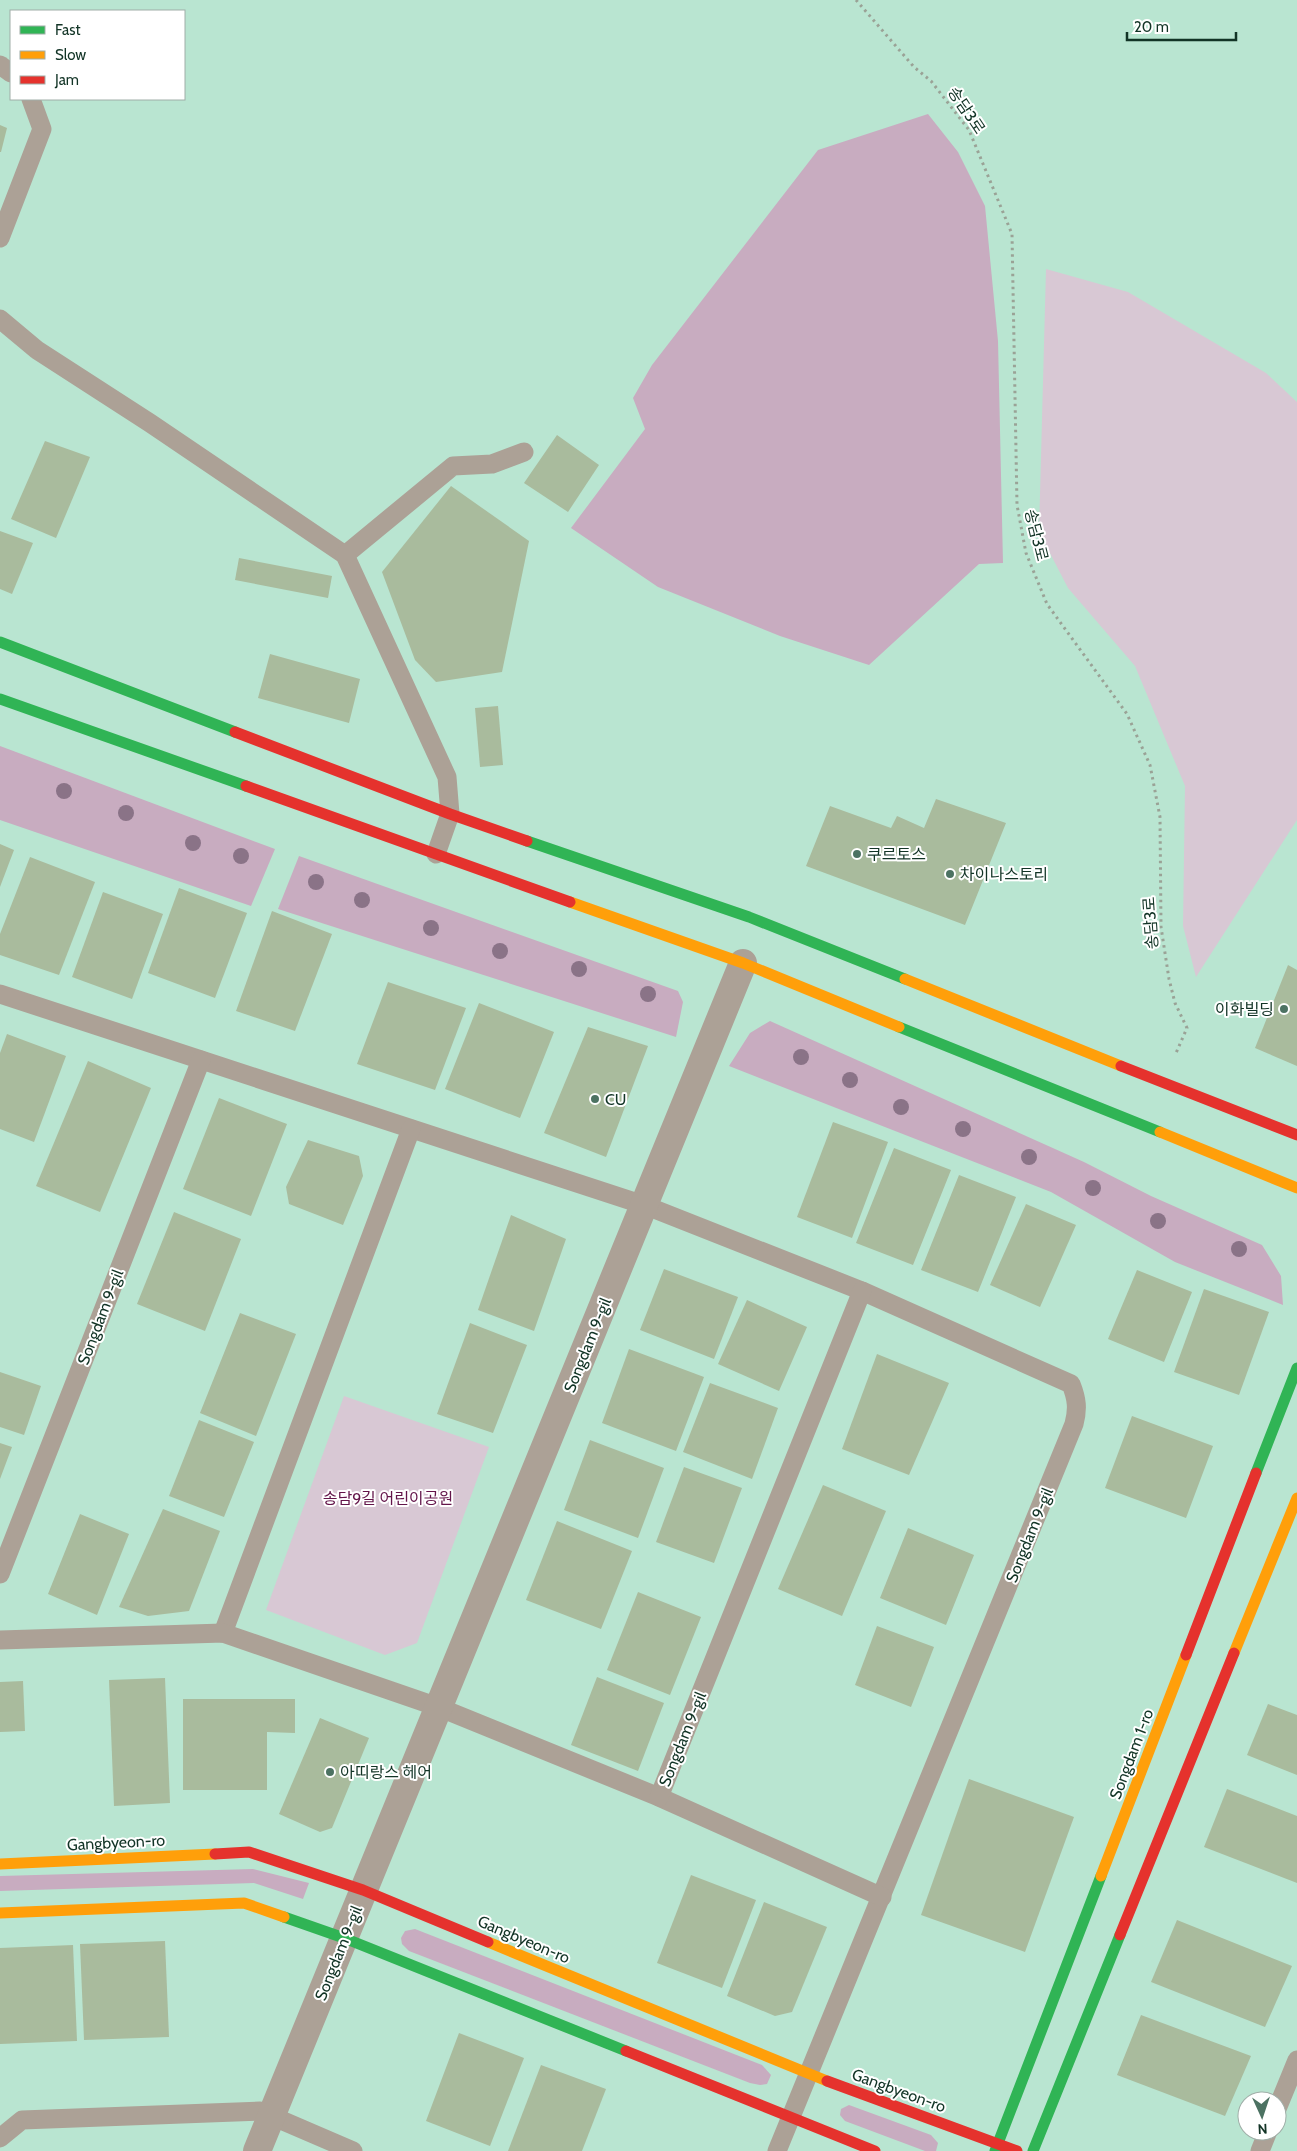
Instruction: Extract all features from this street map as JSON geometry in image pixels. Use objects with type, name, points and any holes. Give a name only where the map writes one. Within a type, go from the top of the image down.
[{"type":"main road","points":[[0,642],[450,814],[749,917],[1297,1135]]},
{"type":"main road","points":[[0,699],[743,963],[1297,1188]]},
{"type":"main road","name":"Songdam 1-ro","points":[[996,2147],[1297,1368]]},
{"type":"main road","points":[[1033,2151],[1297,1498]]},
{"type":"main road","name":"Gangbyeon-ro","points":[[0,1864],[249,1852],[363,1890],[808,2074],[996,2147],[1016,2151]]},
{"type":"main road","points":[[0,1913],[244,1903],[344,1938],[875,2151]]},
{"type":"street","name":"Songdam 9-gil","points":[[257,2151],[743,963]]},
{"type":"lane","points":[[0,238],[42,129],[31,100]]},
{"type":"lane","points":[[0,319],[37,350],[150,423],[345,555],[447,777],[450,814],[436,854]]},
{"type":"lane","points":[[345,555],[453,466],[492,464],[524,452]]},
{"type":"lane","name":"Songdam 9-gil","points":[[0,994],[644,1205],[862,1291],[1071,1384],[1077,1398],[1077,1412],[1074,1424],[778,2151]]},
{"type":"lane","name":"Songdam 9-gil","points":[[0,1574],[201,1060]]},
{"type":"lane","points":[[223,1634],[411,1129]]},
{"type":"lane","name":"Songdam 9-gil","points":[[659,1797],[862,1291]]},
{"type":"lane","name":"Songdam 9-gil","points":[[0,1640],[223,1634],[438,1707],[659,1797],[882,1897]]},
{"type":"lane","points":[[1285,2091],[1296,2064]]},
{"type":"lane","points":[[0,2138],[22,2120],[260,2111],[353,2151]]},
{"type":"path","name":"송담3로","points":[[856,0],[914,67],[931,81],[968,130],[1012,234],[1017,505],[1026,553],[1047,604],[1127,714],[1150,765],[1160,817],[1161,927],[1169,979],[1175,1003],[1187,1028],[1163,1083]]},
{"type":"green space","points":[[1046,269],[1128,292],[1266,373],[1297,402],[1297,820],[1196,977],[1183,926],[1185,786],[1135,666],[1068,588],[1039,532]]},
{"type":"green space","name":"송담9길 어린이공원","points":[[344,1396],[489,1447],[417,1643],[385,1655],[266,1610]]},
{"type":"shaded area","points":[[928,114],[958,152],[985,206],[998,341],[1003,563],[979,564],[869,665],[780,636],[658,587],[571,528],[645,429],[633,398],[652,365],[818,150]]},
{"type":"shaded area","points":[[0,746],[275,849],[251,906],[0,820]]},
{"type":"shaded area","points":[[299,856],[678,991],[683,1002],[676,1037],[278,909]]},
{"type":"shaded area","points":[[770,1021],[1084,1162],[1151,1196],[1262,1245],[1281,1276],[1283,1305],[1175,1262],[1051,1192],[729,1066],[750,1033]]},
{"type":"shaded area","points":[[253,1869],[309,1883],[303,1899],[254,1883],[0,1891],[0,1876]]},
{"type":"shaded area","points":[[415,1929],[762,2065],[771,2075],[767,2084],[750,2083],[409,1951],[402,1944],[401,1938],[405,1931]]},
{"type":"shaded area","points":[[849,2105],[931,2135],[938,2143],[936,2151],[925,2151],[845,2121],[840,2115],[841,2109]]},
{"type":"building","points":[[0,125],[7,128],[1,152],[0,152]]},
{"type":"building","points":[[557,435],[599,465],[568,512],[524,483]]},
{"type":"building","points":[[45,441],[90,457],[56,538],[11,519]]},
{"type":"building","points":[[451,486],[529,541],[502,672],[436,682],[415,660],[382,572]]},
{"type":"building","points":[[0,531],[33,543],[12,594],[0,589]]},
{"type":"building","points":[[239,558],[332,576],[328,598],[235,580]]},
{"type":"building","points":[[270,654],[360,679],[349,723],[258,698]]},
{"type":"building","points":[[498,706],[503,765],[480,767],[475,708]]},
{"type":"building","points":[[936,799],[1006,823],[965,925],[806,866],[830,806],[891,828],[897,816],[924,828]]},
{"type":"building","points":[[0,844],[14,850],[0,887]]},
{"type":"building","points":[[30,857],[95,882],[59,975],[0,955],[0,934]]},
{"type":"building","points":[[179,888],[247,913],[215,998],[148,973]]},
{"type":"building","points":[[103,892],[163,914],[132,999],[72,977]]},
{"type":"building","points":[[272,911],[332,934],[295,1031],[236,1011]]},
{"type":"building","name":"이화빌딩","points":[[1288,965],[1297,970],[1297,1066],[1255,1048]]},
{"type":"building","points":[[388,982],[466,1008],[435,1090],[357,1064]]},
{"type":"building","points":[[479,1003],[554,1032],[520,1118],[445,1089]]},
{"type":"building","points":[[588,1027],[648,1046],[606,1157],[544,1133]]},
{"type":"building","points":[[7,1034],[66,1056],[34,1142],[0,1129],[0,1053]]},
{"type":"building","points":[[88,1061],[151,1088],[100,1212],[36,1186]]},
{"type":"building","points":[[219,1098],[287,1124],[251,1216],[183,1189]]},
{"type":"building","points":[[833,1122],[888,1142],[852,1238],[797,1217]]},
{"type":"building","points":[[308,1140],[359,1156],[363,1176],[343,1225],[289,1204],[286,1187]]},
{"type":"building","points":[[894,1148],[951,1170],[913,1265],[856,1243]]},
{"type":"building","points":[[959,1175],[1016,1197],[978,1292],[921,1270]]},
{"type":"building","points":[[1026,1204],[1076,1225],[1040,1307],[990,1285]]},
{"type":"building","points":[[174,1212],[241,1239],[205,1331],[137,1304]]},
{"type":"building","points":[[511,1215],[566,1239],[534,1331],[478,1310]]},
{"type":"building","points":[[664,1269],[738,1297],[714,1359],[640,1330]]},
{"type":"building","points":[[1137,1270],[1192,1292],[1164,1362],[1108,1339]]},
{"type":"building","points":[[1204,1289],[1269,1312],[1239,1395],[1174,1372]]},
{"type":"building","points":[[747,1300],[807,1327],[779,1391],[718,1364]]},
{"type":"building","points":[[240,1313],[296,1334],[256,1436],[200,1413]]},
{"type":"building","points":[[470,1323],[527,1345],[493,1433],[437,1414]]},
{"type":"building","points":[[629,1349],[704,1377],[676,1451],[602,1423]]},
{"type":"building","points":[[877,1354],[949,1383],[909,1475],[842,1449]]},
{"type":"building","points":[[0,1372],[41,1386],[24,1435],[0,1427]]},
{"type":"building","points":[[710,1383],[778,1408],[752,1479],[683,1452]]},
{"type":"building","points":[[1132,1416],[1213,1446],[1186,1518],[1105,1488]]},
{"type":"building","points":[[199,1420],[254,1442],[224,1517],[169,1496]]},
{"type":"building","points":[[590,1440],[664,1468],[638,1538],[564,1510]]},
{"type":"building","points":[[0,1443],[12,1447],[0,1479]]},
{"type":"building","points":[[684,1467],[742,1488],[714,1563],[656,1542]]},
{"type":"building","points":[[823,1485],[886,1511],[842,1616],[778,1589]]},
{"type":"building","points":[[163,1509],[220,1531],[189,1611],[148,1616],[119,1607]]},
{"type":"building","points":[[80,1514],[129,1534],[97,1615],[48,1594]]},
{"type":"building","points":[[557,1521],[632,1551],[601,1629],[526,1600]]},
{"type":"building","points":[[908,1528],[974,1555],[946,1625],[880,1598]]},
{"type":"building","points":[[638,1592],[701,1617],[670,1695],[607,1670]]},
{"type":"building","points":[[877,1626],[934,1647],[911,1707],[855,1685]]},
{"type":"building","points":[[597,1677],[664,1703],[638,1771],[571,1745]]},
{"type":"building","points":[[165,1678],[170,1803],[114,1806],[109,1680]]},
{"type":"building","points":[[23,1681],[25,1731],[0,1732],[0,1682]]},
{"type":"building","points":[[183,1699],[295,1699],[295,1733],[267,1732],[267,1790],[183,1790]]},
{"type":"building","points":[[1268,1704],[1297,1715],[1297,1775],[1247,1755]]},
{"type":"building","points":[[320,1718],[369,1738],[332,1828],[320,1832],[279,1814]]},
{"type":"building","points":[[969,1779],[1074,1817],[1025,1952],[921,1915]]},
{"type":"building","points":[[1227,1789],[1297,1816],[1297,1883],[1204,1847]]},
{"type":"building","points":[[691,1875],[756,1900],[722,1988],[657,1963]]},
{"type":"building","points":[[764,1902],[827,1927],[792,2012],[775,2016],[727,1996]]},
{"type":"building","points":[[1177,1920],[1292,1966],[1265,2027],[1151,1982]]},
{"type":"building","points":[[165,1941],[169,2037],[84,2040],[80,1944]]},
{"type":"building","points":[[73,1945],[77,2041],[0,2044],[0,1948]]},
{"type":"building","points":[[1141,2015],[1251,2056],[1225,2116],[1117,2075]]},
{"type":"building","points":[[459,2033],[524,2058],[490,2146],[426,2121]]},
{"type":"building","points":[[541,2065],[606,2089],[582,2151],[508,2151]]},
{"type":"traffic: fast","points":[[0,642],[235,732]]},
{"type":"traffic: fast","points":[[0,699],[246,786]]},
{"type":"traffic: fast","points":[[527,841],[749,917],[905,979]]},
{"type":"traffic: fast","points":[[899,1027],[1160,1132]]},
{"type":"traffic: fast","points":[[1256,1473],[1297,1368]]},
{"type":"traffic: fast","points":[[995,2151],[1101,1876]]},
{"type":"traffic: fast","points":[[284,1917],[344,1938],[626,2051]]},
{"type":"traffic: fast","points":[[1033,2151],[1120,1935]]},
{"type":"traffic: slow","points":[[570,902],[743,963],[899,1027]]},
{"type":"traffic: slow","points":[[905,979],[1121,1066]]},
{"type":"traffic: slow","points":[[1160,1132],[1297,1188]]},
{"type":"traffic: slow","points":[[1234,1653],[1297,1498]]},
{"type":"traffic: slow","points":[[1101,1876],[1186,1655]]},
{"type":"traffic: slow","points":[[0,1864],[215,1854]]},
{"type":"traffic: slow","points":[[0,1913],[244,1903],[284,1917]]},
{"type":"traffic: slow","points":[[488,1942],[827,2081]]},
{"type":"traffic: jam","points":[[235,732],[450,814],[527,841]]},
{"type":"traffic: jam","points":[[246,786],[570,902]]},
{"type":"traffic: jam","points":[[1121,1066],[1297,1135]]},
{"type":"traffic: jam","points":[[1186,1655],[1256,1473]]},
{"type":"traffic: jam","points":[[1120,1935],[1234,1653]]},
{"type":"traffic: jam","points":[[215,1854],[249,1852],[363,1890],[488,1942]]},
{"type":"traffic: jam","points":[[626,2051],[875,2151]]},
{"type":"traffic: jam","points":[[827,2081],[1017,2151]]},
{"type":"place","name":"쿠르토스","points":[[857,854]]},
{"type":"place","name":"차이나스토리","points":[[950,874]]},
{"type":"place","name":"이화빌딩","points":[[1284,1009]]},
{"type":"place","name":"CU","points":[[595,1099]]},
{"type":"place","name":"아띠랑스 헤어","points":[[330,1772]]}]
